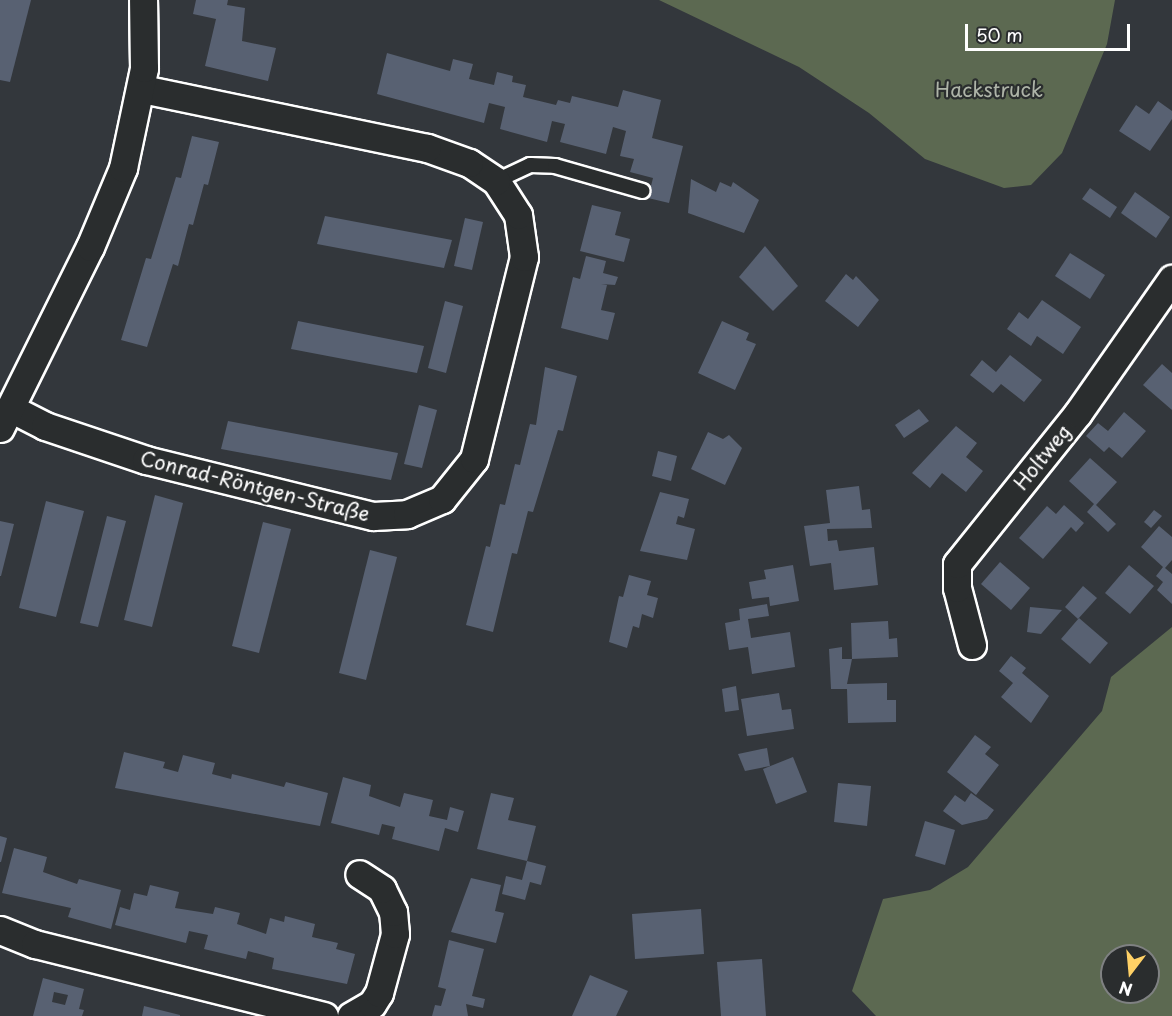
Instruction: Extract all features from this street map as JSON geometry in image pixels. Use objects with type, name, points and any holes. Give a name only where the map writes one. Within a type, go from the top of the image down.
[{"type":"street","points":[[5,418],[110,201],[141,89],[143,0]]},
{"type":"street","name":"Conrad-Röntgen-Straße","points":[[5,418],[122,453],[343,511],[384,517],[430,505],[452,490],[474,459],[523,265],[518,215],[496,181],[469,163],[427,148],[141,89]]},
{"type":"street","name":"Holtweg","points":[[972,645],[955,576],[960,559],[1078,412],[1172,279]]},
{"type":"street","points":[[351,1016],[372,1004],[379,993],[395,934],[393,912],[382,889],[359,874]]},
{"type":"street","points":[[0,930],[49,948],[324,1016]]},
{"type":"lane","points":[[496,181],[530,165],[555,166],[643,191]]},
{"type":"green space","name":"Hackstruck","points":[[659,0],[1115,0],[1107,44],[1062,153],[1031,185],[1004,188],[925,159],[869,113],[799,67]]},
{"type":"green space","points":[[1172,627],[1172,1016],[876,1016],[852,991],[883,899],[930,890],[968,867],[1102,711],[1111,677]]},
{"type":"building","points":[[0,0],[31,0],[10,82],[0,80]]},
{"type":"building","points":[[196,0],[228,0],[227,5],[245,8],[242,41],[276,48],[268,81],[205,66],[216,19],[193,14]]},
{"type":"building","points":[[387,53],[450,71],[453,59],[473,64],[469,79],[494,85],[497,72],[513,76],[512,82],[526,85],[523,97],[556,105],[558,100],[570,103],[572,96],[618,107],[623,90],[661,100],[652,138],[683,146],[669,203],[648,198],[653,178],[630,172],[634,159],[620,156],[626,131],[613,127],[606,154],[560,142],[565,124],[552,121],[547,142],[500,129],[505,107],[489,103],[484,123],[377,94]]},
{"type":"building","points":[[1158,101],[1172,111],[1172,119],[1150,151],[1119,131],[1136,105],[1149,114]]},
{"type":"building","points":[[192,136],[219,142],[208,185],[204,184],[193,225],[189,224],[178,266],[173,264],[147,347],[121,340],[146,258],[151,259],[176,177],[181,178]]},
{"type":"building","points":[[691,179],[716,192],[720,182],[731,187],[733,182],[759,200],[744,233],[688,213]]},
{"type":"building","points":[[1090,188],[1117,207],[1110,218],[1082,199]]},
{"type":"building","points":[[1135,192],[1170,217],[1156,238],[1121,213]]},
{"type":"building","points":[[592,205],[621,212],[615,235],[630,239],[624,262],[580,251]]},
{"type":"building","points":[[325,216],[452,240],[444,268],[317,244]]},
{"type":"building","points":[[465,218],[483,222],[472,270],[454,266]]},
{"type":"building","points":[[765,246],[798,286],[773,311],[739,277]]},
{"type":"building","points":[[1070,253],[1105,275],[1090,299],[1055,276]]},
{"type":"building","points":[[586,256],[606,261],[603,273],[618,277],[615,285],[601,284],[607,285],[601,310],[615,313],[608,340],[561,328],[573,277],[580,279]]},
{"type":"building","points":[[846,274],[853,280],[856,276],[879,300],[858,327],[825,301]]},
{"type":"building","points":[[1042,300],[1081,327],[1063,354],[1037,336],[1031,346],[1007,329],[1019,312],[1028,319]]},
{"type":"building","points":[[445,301],[463,306],[446,373],[428,368]]},
{"type":"building","points":[[298,321],[424,346],[417,373],[291,349]]},
{"type":"building","points":[[722,321],[749,333],[746,340],[756,344],[735,390],[698,373]]},
{"type":"building","points":[[1010,355],[1042,380],[1024,402],[1001,384],[993,393],[970,375],[982,360],[996,372]]},
{"type":"building","points":[[1162,364],[1172,373],[1172,410],[1143,385]]},
{"type":"building","points":[[545,367],[577,376],[563,431],[558,430],[533,512],[528,511],[517,554],[512,553],[493,632],[466,625],[486,546],[490,547],[500,504],[505,505],[515,464],[520,465],[530,424],[536,425]]},
{"type":"building","points":[[419,405],[437,410],[422,468],[404,464]]},
{"type":"building","points":[[919,409],[929,421],[904,438],[895,425]]},
{"type":"building","points":[[1124,412],[1146,431],[1122,458],[1109,447],[1104,452],[1086,436],[1098,423],[1108,431]]},
{"type":"building","points":[[228,421],[398,453],[391,480],[221,449]]},
{"type":"building","points":[[956,426],[977,443],[966,457],[983,471],[966,492],[942,473],[930,488],[912,473]]},
{"type":"building","points":[[708,432],[723,439],[729,435],[742,448],[725,485],[691,469]]},
{"type":"building","points":[[658,451],[677,456],[671,481],[652,476]]},
{"type":"building","points":[[1090,458],[1117,482],[1096,505],[1116,524],[1108,532],[1087,512],[1094,504],[1069,481]]},
{"type":"building","points":[[859,486],[862,510],[870,509],[872,528],[827,529],[828,541],[837,540],[839,551],[874,547],[878,585],[834,590],[831,563],[810,566],[804,526],[830,523],[826,490]]},
{"type":"building","points":[[660,492],[689,499],[684,518],[678,516],[676,524],[695,529],[687,560],[640,551]]},
{"type":"building","points":[[155,495],[183,503],[152,627],[124,620]]},
{"type":"building","points":[[46,501],[84,511],[56,617],[19,608]]},
{"type":"building","points":[[1064,505],[1084,523],[1076,532],[1071,527],[1043,559],[1019,538],[1047,506],[1056,514]]},
{"type":"building","points":[[1154,510],[1162,516],[1151,528],[1144,522]]},
{"type":"building","points":[[107,516],[126,521],[98,627],[80,623]]},
{"type":"building","points":[[0,521],[14,524],[1,576],[0,576]]},
{"type":"building","points":[[263,522],[291,529],[259,653],[232,646]]},
{"type":"building","points":[[1159,526],[1172,537],[1172,560],[1165,568],[1172,574],[1172,604],[1157,590],[1163,582],[1156,576],[1163,567],[1141,547]]},
{"type":"building","points":[[370,550],[397,557],[366,680],[339,673]]},
{"type":"building","points":[[1000,562],[1030,588],[1011,610],[981,584]]},
{"type":"building","points":[[793,565],[799,601],[770,606],[769,597],[752,599],[749,582],[766,579],[764,570]]},
{"type":"building","points":[[1129,565],[1154,586],[1130,614],[1105,593]]},
{"type":"building","points":[[629,575],[651,581],[647,595],[658,598],[653,618],[642,614],[639,628],[633,626],[627,648],[609,642],[619,596],[623,597]]},
{"type":"building","points":[[1083,586],[1097,598],[1078,619],[1065,607]]},
{"type":"building","points":[[767,604],[769,616],[748,619],[751,638],[790,632],[795,667],[752,674],[748,647],[729,650],[725,623],[740,620],[739,609]]},
{"type":"building","points":[[1030,607],[1062,610],[1041,634],[1027,632]]},
{"type":"building","points":[[1079,618],[1108,643],[1090,664],[1061,639]]},
{"type":"building","points":[[888,621],[889,639],[897,638],[898,657],[852,659],[851,623]]},
{"type":"building","points":[[842,647],[842,659],[852,659],[847,684],[887,683],[887,700],[896,700],[896,722],[848,723],[847,689],[831,689],[829,649]]},
{"type":"building","points":[[1011,656],[1026,668],[1022,673],[1049,696],[1031,723],[1001,697],[1013,683],[999,671]]},
{"type":"building","points":[[736,686],[739,710],[725,712],[722,689]]},
{"type":"building","points":[[779,693],[782,710],[791,709],[794,729],[747,736],[741,699]]},
{"type":"building","points":[[975,735],[991,747],[985,754],[999,765],[976,795],[947,772]]},
{"type":"building","points":[[767,748],[770,766],[745,771],[738,754]]},
{"type":"building","points":[[124,752],[165,762],[163,768],[178,772],[183,755],[215,763],[212,774],[231,779],[232,774],[284,787],[286,782],[328,793],[320,826],[115,788]]},
{"type":"building","points":[[793,757],[807,792],[776,804],[763,769]]},
{"type":"building","points":[[343,777],[371,785],[369,796],[400,807],[404,793],[433,800],[429,816],[447,820],[450,807],[464,811],[458,832],[445,828],[439,851],[392,839],[395,827],[382,824],[379,835],[331,823]]},
{"type":"building","points":[[838,783],[871,786],[867,826],[834,822]]},
{"type":"building","points":[[491,793],[514,798],[508,820],[536,826],[527,861],[477,849]]},
{"type":"building","points":[[971,793],[994,810],[987,819],[962,825],[943,811],[955,795],[965,802]]},
{"type":"building","points":[[925,821],[955,830],[945,865],[915,856]]},
{"type":"building","points":[[0,836],[7,838],[1,862],[0,862]]},
{"type":"building","points":[[14,848],[47,857],[43,872],[77,884],[79,879],[121,890],[111,929],[68,917],[71,908],[2,893]]},
{"type":"building","points":[[527,861],[546,866],[541,885],[530,882],[525,900],[502,894],[506,876],[522,880]]},
{"type":"building","points":[[471,878],[501,885],[495,911],[504,913],[496,943],[451,932]]},
{"type":"building","points":[[150,885],[179,892],[175,908],[213,914],[215,907],[240,913],[237,924],[266,934],[270,918],[284,922],[285,916],[315,924],[312,937],[338,943],[336,949],[355,954],[347,984],[272,969],[274,958],[248,951],[246,959],[204,949],[208,935],[189,931],[186,943],[115,925],[120,907],[130,910],[134,893],[147,896]]},
{"type":"building","points":[[701,909],[704,954],[635,959],[632,914]]},
{"type":"building","points":[[449,940],[484,949],[472,996],[485,999],[483,1008],[466,1004],[468,1016],[432,1016],[435,1005],[441,1006],[446,989],[438,987]]},
{"type":"building","points":[[762,959],[766,1016],[721,1016],[717,962]]},
{"type":"building","points":[[590,975],[628,991],[616,1016],[572,1016]]},
{"type":"building","points":[[43,978],[84,989],[79,1009],[84,1010],[82,1016],[33,1016]],"holes":[[[54,992],[68,995],[65,1005],[52,1002]]]},
{"type":"building","points":[[144,1006],[180,1015],[180,1016],[142,1016]]}]
